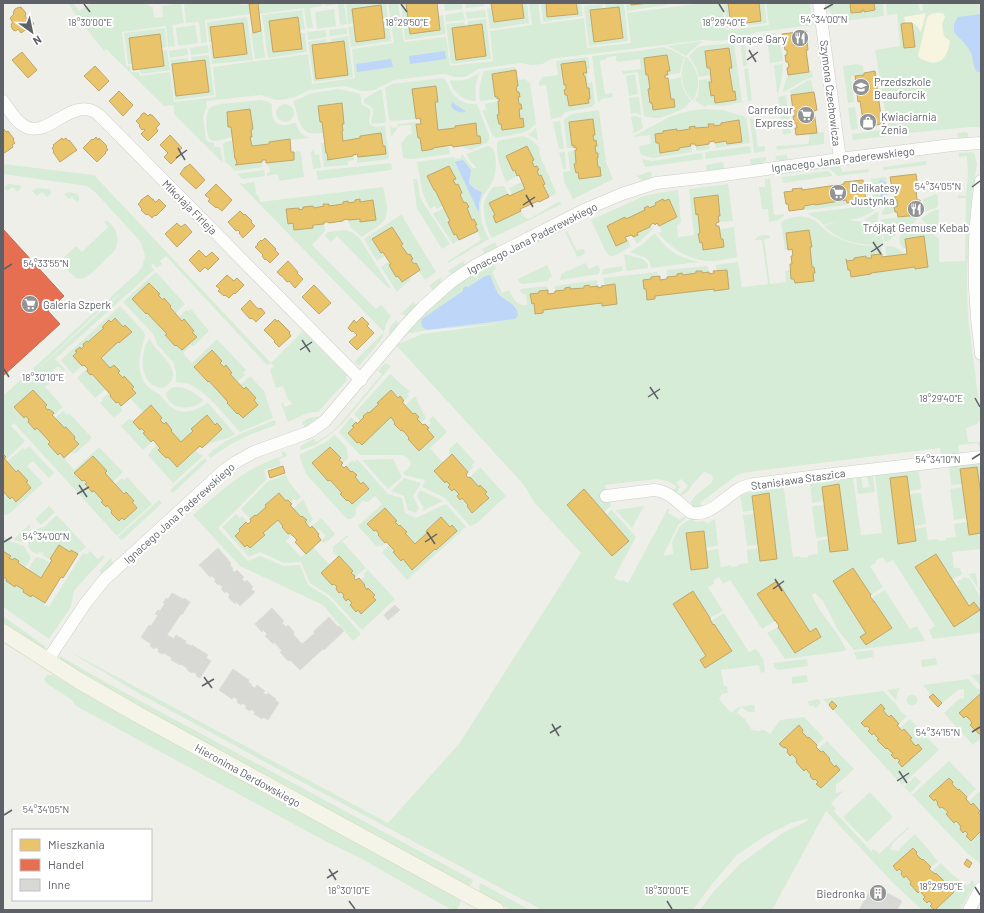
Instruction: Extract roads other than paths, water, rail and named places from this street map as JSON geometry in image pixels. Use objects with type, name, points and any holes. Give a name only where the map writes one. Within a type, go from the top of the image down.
[{"type":"main road","name":"Hieronima Derdowskiego","points":[[3,632],[78,680],[137,714],[496,910]]},
{"type":"street","name":"Szymona Czechowicza","points":[[819,3],[840,159]]},
{"type":"street","name":"Mikołaja Firleja","points":[[3,101],[22,124],[33,129],[39,128],[78,110],[86,109],[94,111],[360,380]]},
{"type":"street","name":"Ignacego Jana Paderewskiego","points":[[47,660],[85,604],[104,580],[217,477],[236,462],[254,452],[304,434],[318,427],[331,415],[406,325],[423,307],[451,282],[476,265],[584,210],[622,194],[656,183],[952,145],[981,143]]},
{"type":"street","points":[[981,181],[975,252],[977,318],[981,354]]},
{"type":"street","name":"Stanisława Staszica","points":[[606,496],[654,490],[661,491],[668,494],[688,510],[701,514],[710,510],[744,486],[981,457]]},
{"type":"street","points":[[969,910],[981,888]]},
{"type":"water","points":[[981,14],[981,72],[977,72],[969,50],[954,32],[954,24],[958,17]]},
{"type":"water","points":[[445,51],[446,59],[410,64],[409,56]]},
{"type":"water","points":[[391,59],[393,67],[357,72],[356,64]]},
{"type":"water","points":[[452,102],[465,112],[458,112],[455,110],[451,105]]},
{"type":"water","points":[[463,160],[471,170],[469,183],[475,189],[482,192],[479,204],[479,213],[455,162]]},
{"type":"water","points":[[880,180],[885,182],[888,190],[888,193],[883,200],[880,198],[882,189],[879,182]]},
{"type":"water","points":[[490,275],[498,293],[516,308],[518,316],[515,319],[428,330],[422,326],[422,319],[463,291],[463,288],[466,286],[468,287],[485,276]]},
{"type":"place","name":"Gorące Gary","points":[[800,38]]},
{"type":"place","name":"Przedszkole Beauforcik","points":[[861,87]]},
{"type":"place","name":"Carrefour Express","points":[[806,115]]},
{"type":"place","name":"Kwiaciarnia Żenia","points":[[868,122]]},
{"type":"place","name":"Delikatesy Justynka","points":[[838,193]]},
{"type":"place","name":"Trójkąt Gemuse Kebab","points":[[916,209]]},
{"type":"place","name":"Galeria Szperk","points":[[30,304]]},
{"type":"place","name":"Biedronka","points":[[878,893]]}]
